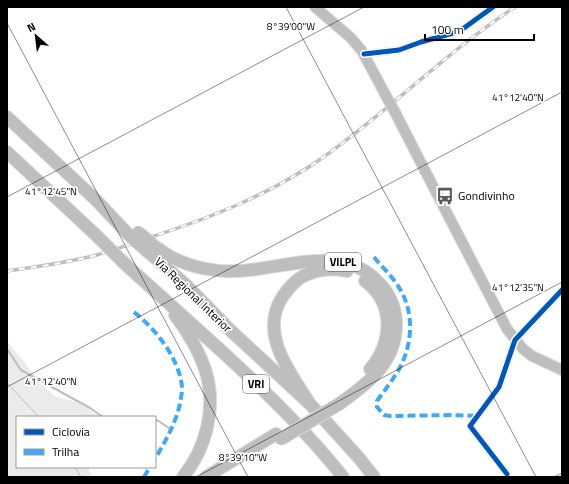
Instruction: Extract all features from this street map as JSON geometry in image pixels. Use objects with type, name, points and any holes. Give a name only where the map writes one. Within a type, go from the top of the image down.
[{"type":"highway","name":"Via Regional Interior","points":[[7,117],[95,199],[152,249],[230,330],[310,404],[359,458],[374,477]]},
{"type":"highway","name":"Via Regional Interior","points":[[7,152],[286,412],[343,477]]},
{"type":"highway","name":"VILPL","points":[[152,249],[203,268],[234,272],[305,262],[344,262],[355,265],[368,272],[383,286],[392,303],[396,329],[394,342],[390,354],[381,368],[370,380],[356,392],[336,401],[279,436],[206,477]]},
{"type":"highway","name":"VILPL","points":[[310,404],[288,369],[279,351],[274,335],[274,323],[280,300],[288,289],[306,274],[319,270],[343,270],[353,274],[369,284],[376,291],[384,307],[387,318],[388,328],[386,339],[375,363],[365,375],[336,401]]},
{"type":"highway","points":[[161,297],[177,318],[195,348],[205,370],[209,389],[209,413],[204,440],[196,458],[183,477]]},
{"type":"highway","name":"VILPL","points":[[220,477],[279,436]]},
{"type":"main road","points":[[315,7],[351,38],[364,54],[507,328],[515,340],[532,356],[562,370]]},
{"type":"street","points":[[364,54],[399,50],[420,42],[457,32],[493,7]]},
{"type":"street","points":[[507,474],[470,426],[499,387],[515,340],[562,290]]},
{"type":"shaded area","points":[[7,341],[39,383],[56,397],[77,402],[98,416],[16,416],[16,468],[88,468],[92,477],[7,477]]},
{"type":"waterway","points":[[7,349],[21,370],[90,408],[102,416]]},
{"type":"waterway","points":[[156,420],[169,428]]},
{"type":"tram line","points":[[7,383],[38,416]]},
{"type":"tram line","points":[[76,468],[81,477]]},
{"type":"railway","points":[[7,271],[72,261],[107,252],[194,222],[240,204],[284,182],[305,170],[349,138],[466,42],[515,7]]},
{"type":"marked path","points":[[374,257],[394,280],[402,293],[407,304],[410,326],[407,349],[403,360],[396,375],[377,401],[377,407],[384,415],[390,416],[477,416]]},
{"type":"marked path","points":[[134,312],[149,325],[168,349],[177,367],[182,384],[181,398],[176,416],[169,434],[156,457]]},
{"type":"marked path","points":[[144,477],[149,468]]},
{"type":"cycle path","points":[[364,54],[399,50],[457,32],[493,7]]},
{"type":"cycle path","points":[[507,474],[470,426],[499,387],[515,340],[562,290]]},
{"type":"place","name":"Gondivinho","points":[[445,196]]}]
